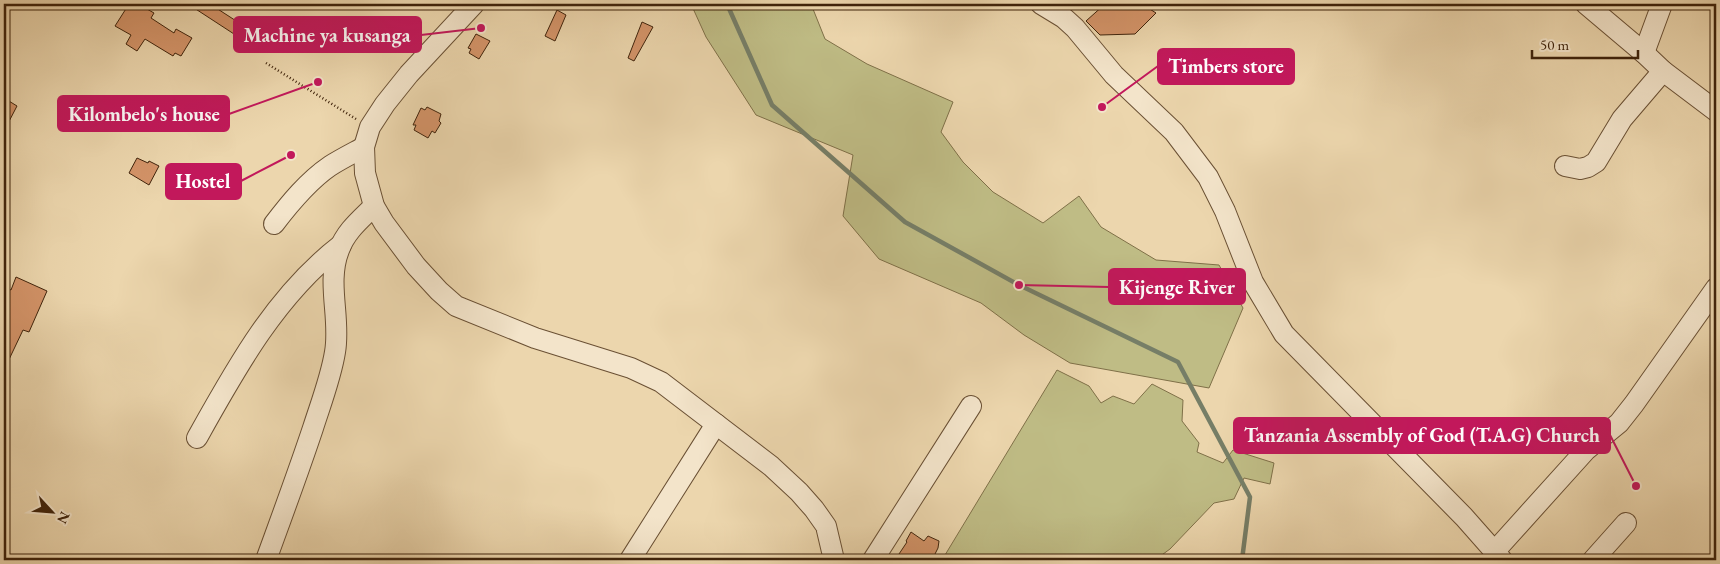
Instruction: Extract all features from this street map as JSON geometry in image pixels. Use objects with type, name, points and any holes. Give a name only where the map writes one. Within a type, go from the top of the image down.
[{"type":"street","points":[[474,4],[409,74],[385,104],[370,127],[364,147],[365,173],[374,206],[384,224],[416,266],[456,306],[535,338],[631,368],[661,382],[771,466],[814,508],[826,526],[834,560]]},
{"type":"street","points":[[1041,4],[1064,18],[1075,28],[1114,75],[1174,132],[1208,177],[1225,211],[1253,282],[1284,334],[1464,517],[1498,556],[1586,450],[1619,424],[1716,288]]},
{"type":"street","points":[[1586,4],[1663,71],[1716,111]]},
{"type":"street","points":[[1644,53],[1662,4]]},
{"type":"street","points":[[1565,166],[1580,169],[1596,162],[1622,118],[1663,71]]},
{"type":"street","points":[[274,224],[285,209],[319,175],[330,166],[364,147]]},
{"type":"street","points":[[266,560],[322,400],[336,350],[333,299],[335,264],[341,245],[352,227],[374,206]]},
{"type":"street","points":[[197,438],[238,365],[269,319],[316,266],[341,245]]},
{"type":"street","points":[[874,560],[971,406]]},
{"type":"street","points":[[630,560],[716,424]]},
{"type":"street","points":[[1593,560],[1626,524]]},
{"type":"path","points":[[266,63],[370,127]]},
{"type":"shaded area","points":[[691,4],[811,4],[825,39],[867,64],[953,102],[941,132],[963,162],[993,192],[1043,223],[1079,196],[1101,227],[1156,260],[1219,265],[1243,308],[1209,388],[1070,363],[1024,335],[981,303],[879,259],[843,216],[853,155],[756,115],[706,37]]},
{"type":"shaded area","points":[[1057,370],[1089,386],[1101,403],[1113,396],[1134,404],[1152,384],[1183,400],[1182,421],[1199,443],[1197,452],[1223,463],[1233,450],[1274,463],[1270,484],[1244,478],[1234,499],[1214,503],[1170,549],[1155,560],[942,560]]},
{"type":"building","points":[[129,4],[151,4],[147,9],[154,13],[151,18],[174,33],[176,29],[192,38],[181,56],[175,53],[173,56],[145,39],[137,51],[126,44],[131,35],[115,26]]},
{"type":"building","points":[[188,4],[210,4],[264,39],[257,49]]},
{"type":"building","points":[[1105,4],[1142,4],[1156,13],[1135,34],[1100,35],[1086,21]]},
{"type":"building","points":[[557,10],[566,15],[555,41],[545,36]]},
{"type":"building","points":[[642,22],[653,27],[634,61],[628,58]]},
{"type":"building","points":[[476,34],[490,41],[479,59],[469,53],[471,49],[468,48]]},
{"type":"building","points":[[4,98],[17,106],[4,131]]},
{"type":"building","points":[[427,107],[441,114],[439,121],[441,123],[435,133],[432,131],[428,138],[414,130],[416,125],[413,125],[421,108],[425,110]]},
{"type":"building","points":[[137,158],[159,166],[149,185],[129,173]]},
{"type":"building","points":[[16,277],[47,291],[29,332],[23,330],[4,370],[4,287],[11,290]]},
{"type":"building","points":[[911,532],[924,541],[928,536],[939,541],[932,560],[895,560]]},
{"type":"waterway","points":[[727,4],[772,105],[905,222],[1019,285],[1178,362],[1250,497],[1242,560]]},
{"type":"place","name":"Machine ya kusanga","points":[[481,28]]},
{"type":"place","name":"Kilombelo's house","points":[[318,82]]},
{"type":"place","name":"Timbers store","points":[[1102,107]]},
{"type":"place","name":"Hostel","points":[[291,155]]},
{"type":"place","name":"Kijenge River","points":[[1019,285]]},
{"type":"place","name":"Tanzania Assembly of God (T.A.G) Church","points":[[1636,486]]}]
